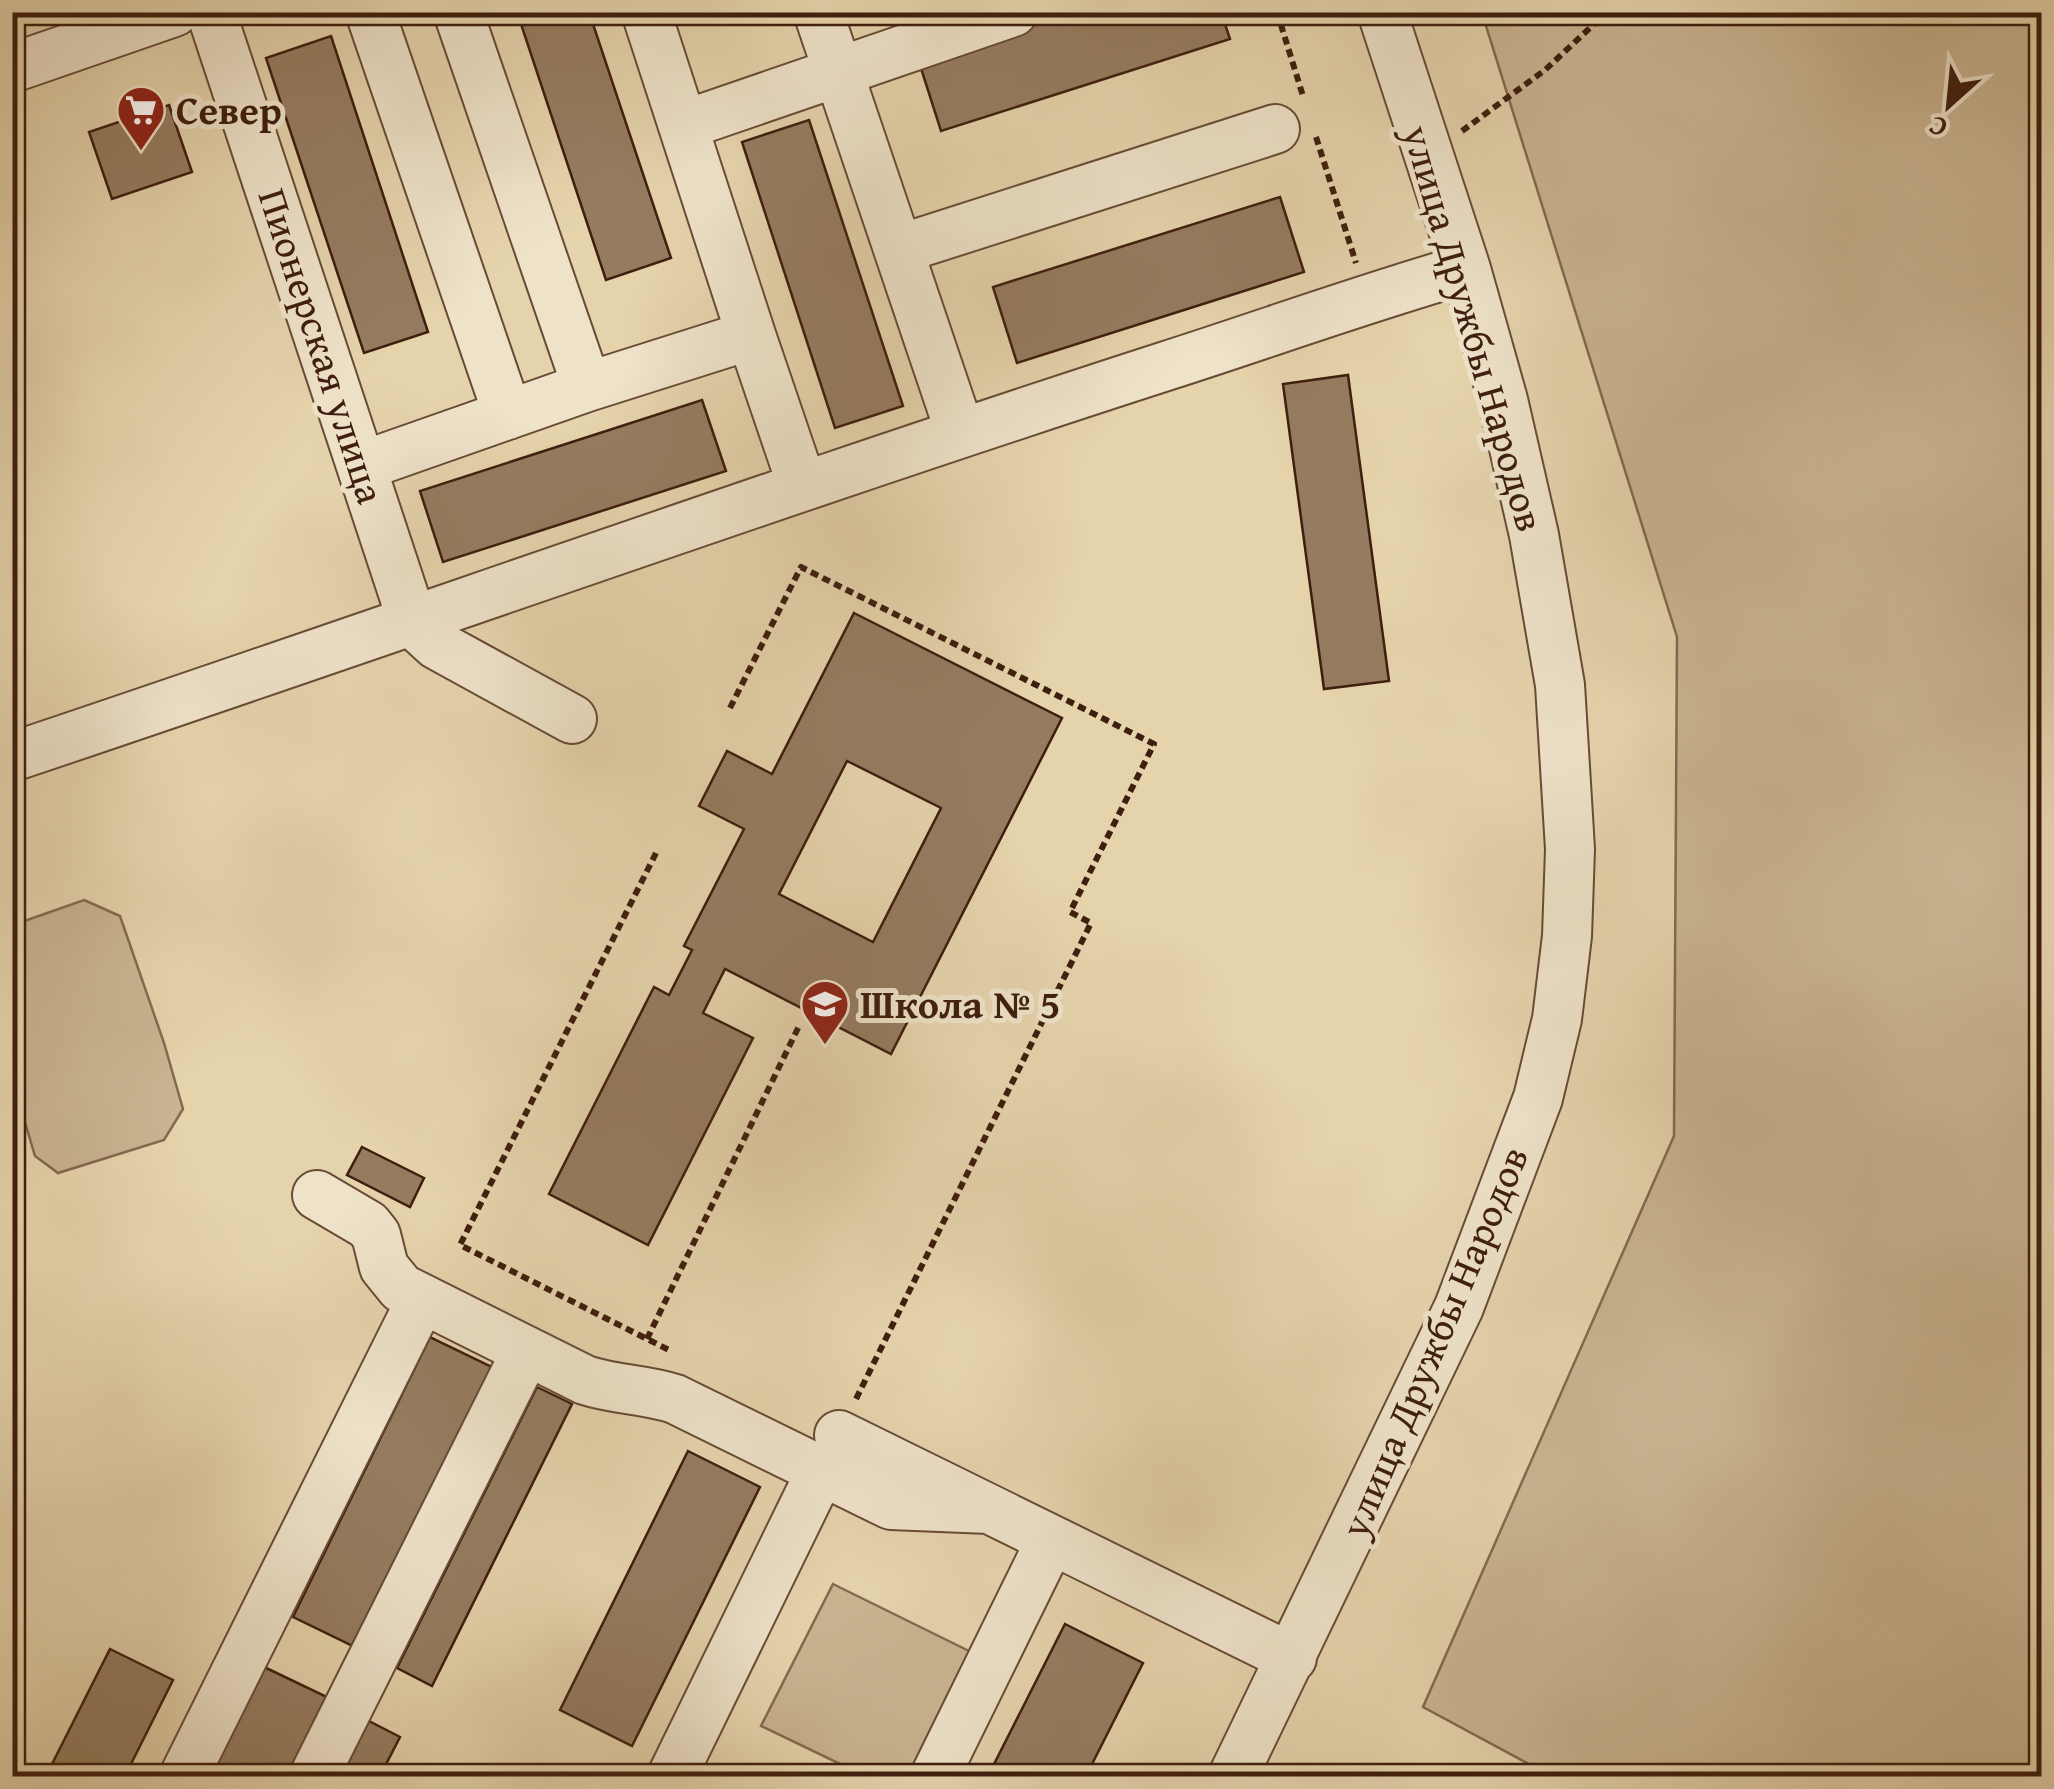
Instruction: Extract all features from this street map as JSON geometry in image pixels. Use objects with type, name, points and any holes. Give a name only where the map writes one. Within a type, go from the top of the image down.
[{"type":"street","points":[[12,68],[174,12]]},
{"type":"street","name":"Пионерская улица","points":[[211,12],[413,623]]},
{"type":"street","points":[[370,12],[508,414]]},
{"type":"street","points":[[458,12],[587,387]]},
{"type":"street","points":[[646,12],[802,485]]},
{"type":"street","points":[[818,12],[960,432]]},
{"type":"street","points":[[684,125],[1013,12]]},
{"type":"street","name":"улица Дружбы Народов","points":[[1233,1776],[1459,1307],[1538,1098],[1556,1019],[1568,936],[1570,849],[1560,685],[1534,535],[1466,268],[1382,12]]},
{"type":"street","points":[[900,248],[1298,121]]},
{"type":"street","points":[[12,758],[413,623],[802,485],[1466,268]]},
{"type":"street","points":[[362,466],[587,387],[752,335]]},
{"type":"street","points":[[413,623],[437,644],[572,718]]},
{"type":"street","points":[[317,1195],[368,1225],[376,1234],[384,1267],[401,1288],[526,1352],[606,1387],[650,1390],[830,1453],[890,1505],[989,1509],[1292,1658]]},
{"type":"street","points":[[184,1776],[421,1300]]},
{"type":"street","points":[[314,1776],[526,1352]]},
{"type":"street","points":[[672,1776],[830,1453]]},
{"type":"street","points":[[935,1776],[1051,1540]]},
{"type":"path","points":[[1277,12],[1298,121],[1366,298]]},
{"type":"path","points":[[1428,154],[1544,70],[1607,12]]},
{"type":"path","points":[[730,708],[801,567],[1154,744],[1070,912],[1091,923],[830,1453]]},
{"type":"path","points":[[656,853],[460,1245],[682,1356]]},
{"type":"path","points":[[646,1339],[800,1024]]},
{"type":"shaded area","points":[[1482,13],[2041,13],[2041,1776],[1551,1776],[1423,1707],[1674,1136],[1677,637]]},
{"type":"shaded area","points":[[84,900],[120,916],[183,1109],[164,1140],[58,1173],[35,1156],[13,1082],[13,925]]},
{"type":"shaded area","points":[[833,1584],[971,1652],[910,1776],[865,1776],[761,1726]]},
{"type":"building","points":[[517,12],[589,12],[671,258],[606,280]]},
{"type":"building","points":[[1074,12],[1221,12],[1230,39],[941,131],[919,62]]},
{"type":"building","points":[[331,36],[428,332],[364,353],[266,58]]},
{"type":"building","name":"Север","points":[[169,105],[192,172],[112,199],[89,132]]},
{"type":"building","points":[[809,120],[903,406],[835,428],[742,142]]},
{"type":"building","points":[[1280,197],[1304,272],[1017,363],[993,287]]},
{"type":"building","points":[[1348,375],[1389,681],[1324,689],[1283,384]]},
{"type":"building","points":[[702,400],[726,471],[443,562],[420,491]]},
{"type":"building","points":[[854,613],[1062,718],[891,1054],[725,969],[703,1013],[753,1038],[648,1245],[549,1194],[654,987],[669,995],[692,950],[684,946],[744,829],[699,806],[727,751],[772,774]],"holes":[[[847,761],[941,808],[873,942],[779,894]]]},
{"type":"building","points":[[362,1147],[424,1178],[410,1207],[347,1175]]},
{"type":"building","points":[[430,1337],[494,1368],[357,1648],[293,1617]]},
{"type":"building","points":[[537,1387],[572,1404],[432,1686],[397,1668]]},
{"type":"building","points":[[688,1451],[760,1487],[632,1746],[560,1710]]},
{"type":"building","points":[[1065,1624],[1143,1663],[1086,1776],[988,1776]]},
{"type":"building","points":[[110,1649],[173,1680],[125,1776],[46,1776]]},
{"type":"building","points":[[262,1666],[327,1697],[287,1776],[208,1776]]},
{"type":"building","points":[[367,1720],[400,1737],[380,1776],[339,1776]]},
{"type":"place","name":"Север","points":[[141,152]]},
{"type":"place","name":"Школа № 5","points":[[825,1046]]}]
